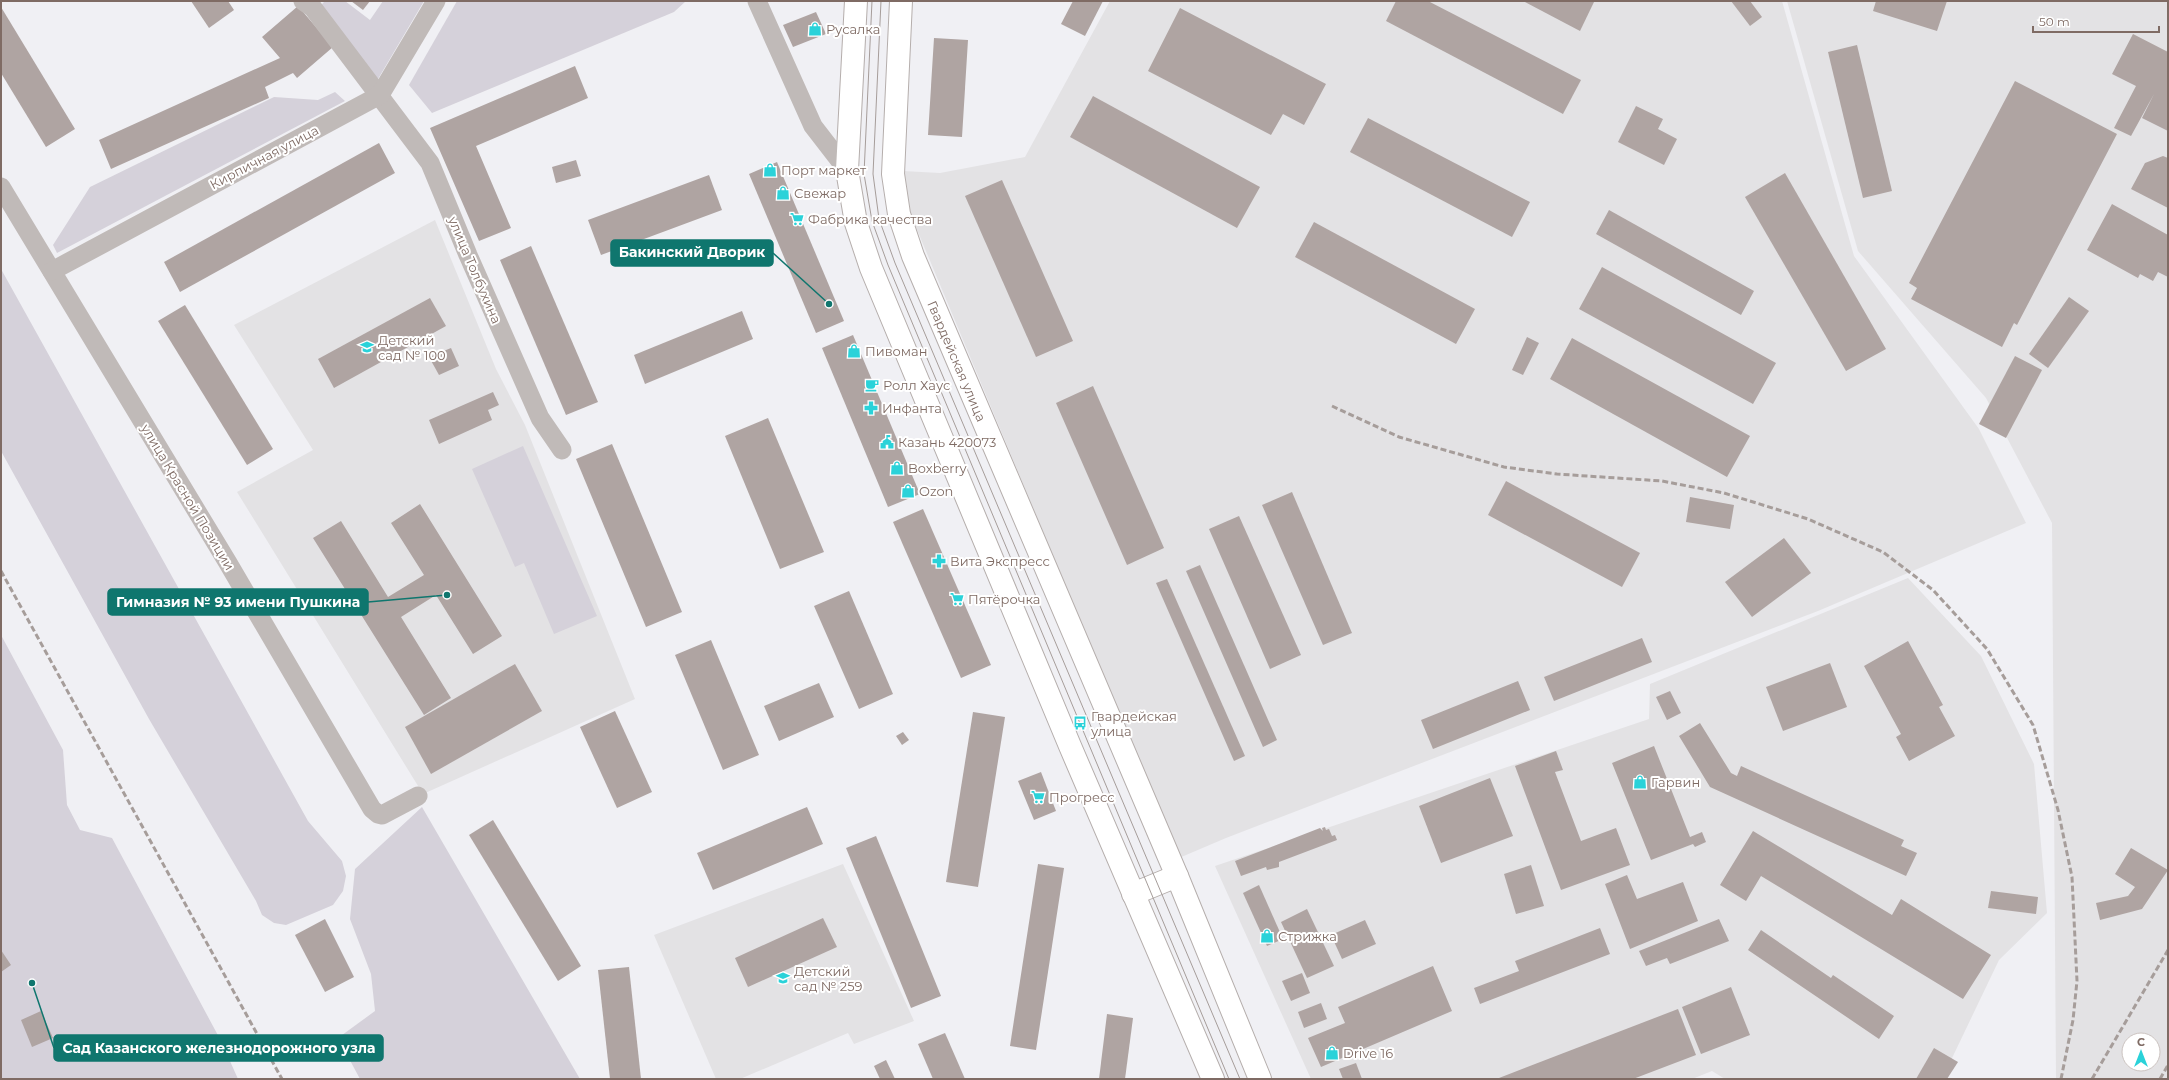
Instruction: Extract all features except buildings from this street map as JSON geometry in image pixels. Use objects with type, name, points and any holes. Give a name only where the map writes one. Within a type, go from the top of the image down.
[{"type":"main road","points":[[856,1],[847,170],[856,222],[871,268],[1133,894],[1213,1079]]},
{"type":"main road","name":"Гвардейская улица","points":[[901,1],[893,174],[899,214],[916,263],[1177,876],[1260,1079]]},
{"type":"main road","points":[[1133,894],[1177,876]]},
{"type":"street","name":"улица Толбухина","points":[[302,1],[313,8],[430,163],[468,255],[540,418],[562,450]]},
{"type":"street","points":[[380,95],[436,1]]},
{"type":"street","points":[[757,1],[813,126],[847,170]]},
{"type":"street","name":"Кирпичная улица","points":[[52,271],[380,95]]},
{"type":"street","name":"улица Красной Позиции","points":[[1,187],[228,563],[372,809],[378,814],[382,815],[418,796]]},
{"type":"shaded area","points":[[325,1],[345,1],[370,20],[383,1],[424,1],[375,84],[318,8]]},
{"type":"shaded area","points":[[457,1],[686,1],[674,12],[432,113],[409,85]]},
{"type":"shaded area","points":[[1110,1],[1782,1],[1854,256],[1979,429],[2026,523],[1818,611],[1226,838],[1179,858],[908,208],[903,171],[940,173],[1025,157]]},
{"type":"shaded area","points":[[1787,1],[2168,1],[2168,1079],[2056,1079],[2052,523],[1986,398],[1858,251]]},
{"type":"shaded area","points":[[335,92],[345,101],[57,253],[53,245],[90,187],[274,97],[318,100]]},
{"type":"shaded area","points":[[435,220],[496,369],[525,425],[635,699],[423,794],[237,492],[313,450],[234,325]]},
{"type":"shaded area","points":[[1,269],[308,821],[342,861],[346,876],[343,891],[333,905],[286,925],[274,923],[262,915],[256,901],[149,719],[1,451]]},
{"type":"shaded area","points":[[523,446],[597,616],[554,634],[524,563],[515,567],[472,469]]},
{"type":"shaded area","points":[[1908,578],[1981,656],[2034,764],[2047,913],[1999,960],[1942,1079],[1725,1079],[1712,1071],[1692,1079],[1311,1079],[1215,866],[1649,719],[1650,684]]},
{"type":"shaded area","points":[[1,635],[63,750],[67,805],[80,830],[112,838],[221,1041],[238,1079],[1,1079]]},
{"type":"shaded area","points":[[422,807],[580,1079],[360,1079],[338,1038],[375,1011],[371,974],[350,919],[355,869]]},
{"type":"shaded area","name":"Детский сад № 259","points":[[843,864],[914,1021],[854,1044],[848,1033],[740,1079],[716,1079],[654,935]]},
{"type":"tram line","points":[[872,1],[864,174],[872,221],[888,265],[1229,1079]]},
{"type":"tram line","points":[[881,1],[873,174],[879,219],[895,263],[1240,1079]]},
{"type":"railway","points":[[1332,406],[1399,437],[1504,467],[1557,474],[1662,481],[1724,493],[1808,519],[1883,552],[1933,590],[1987,649],[2033,725],[2058,810],[2072,877],[2077,981],[2073,1020],[2061,1079]]},
{"type":"railway","points":[[1,571],[282,1079]]},
{"type":"railway","points":[[2092,1079],[2168,950]]},
{"type":"railway","points":[[2160,1079],[2168,1065]]},
{"type":"place","name":"Русалка","points":[[815,29]]},
{"type":"place","name":"Порт маркет","points":[[770,170]]},
{"type":"place","name":"Свежар","points":[[783,193]]},
{"type":"place","name":"Фабрика качества","points":[[797,219]]},
{"type":"place","name":"Бакинский Дворик","points":[[829,304]]},
{"type":"place","name":"Детский сад № 100","points":[[367,347]]},
{"type":"place","name":"Пивоман","points":[[854,351]]},
{"type":"place","name":"Ролл Хаус","points":[[872,385]]},
{"type":"place","name":"Инфанта","points":[[871,408]]},
{"type":"place","name":"Казань 420073","points":[[887,442]]},
{"type":"place","name":"Boxberry","points":[[897,468]]},
{"type":"place","name":"Ozon","points":[[908,491]]},
{"type":"place","name":"Вита Экспресс","points":[[939,561]]},
{"type":"place","name":"Гимназия № 93 имени Пушкина","points":[[447,595]]},
{"type":"place","name":"Пятёрочка","points":[[957,599]]},
{"type":"place","name":"Гвардейская улица","points":[[1080,723]]},
{"type":"place","name":"Гарвин","points":[[1640,782]]},
{"type":"place","name":"Прогресс","points":[[1038,797]]},
{"type":"place","name":"Стрижка","points":[[1267,936]]},
{"type":"place","name":"Детский сад № 259","points":[[783,978]]},
{"type":"place","name":"Сад Казанского железнодорожного узла","points":[[32,983]]},
{"type":"place","name":"Drive 16","points":[[1332,1053]]}]
